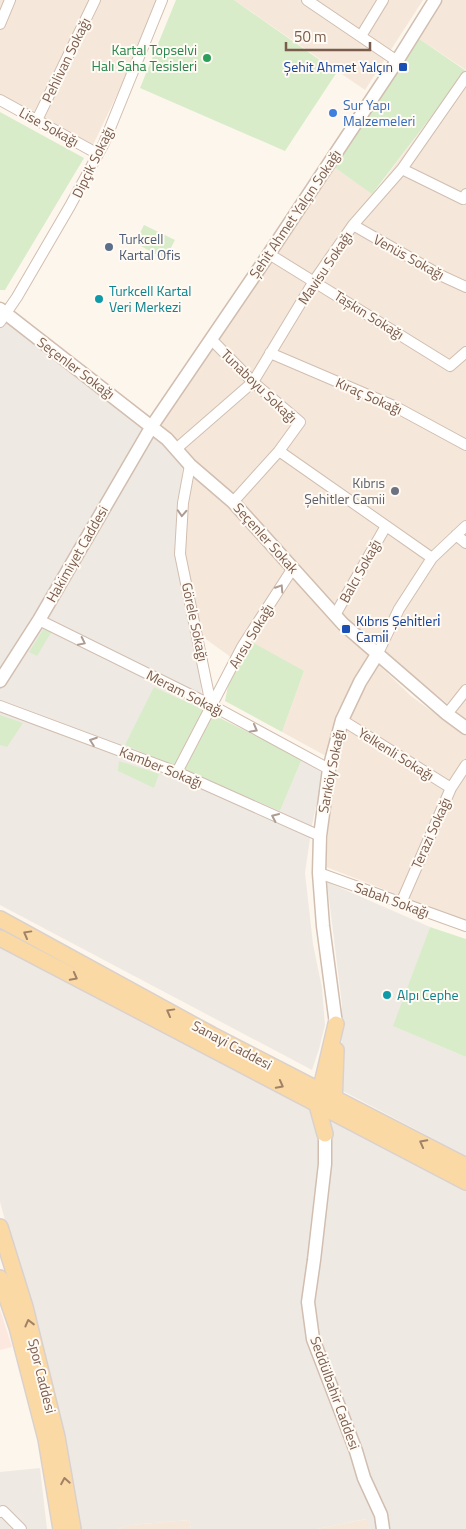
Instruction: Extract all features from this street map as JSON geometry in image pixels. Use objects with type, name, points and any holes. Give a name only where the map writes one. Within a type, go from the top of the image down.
[{"type":"main road","name":"Sanayi Caddesi","points":[[0,919],[212,1035],[320,1089],[466,1166]]},
{"type":"main road","name":"Sanayi Caddesi","points":[[0,938],[466,1182]]},
{"type":"main road","points":[[325,1134],[317,1105],[336,1024]]},
{"type":"main road","points":[[325,1134],[333,1114],[336,1024]]},
{"type":"main road","name":"Spor Caddesi","points":[[0,1226],[25,1307],[57,1437],[73,1529]]},
{"type":"main road","name":"Spor Caddesi","points":[[0,1278],[17,1327],[46,1439],[61,1529]]},
{"type":"street","points":[[0,24],[10,0]]},
{"type":"street","name":"Pehlivan Sokağı","points":[[37,120],[95,0]]},
{"type":"street","name":"Dipçik Sokağı","points":[[2,316],[70,206],[98,154],[162,0]]},
{"type":"street","points":[[309,0],[396,61]]},
{"type":"street","points":[[361,36],[383,0]]},
{"type":"street","name":"Şehit Ahmet Yalçın Sokağı","points":[[152,426],[270,254],[435,0]]},
{"type":"street","name":"Mavisu Sokağı","points":[[176,448],[253,382],[314,281],[353,225],[402,169],[466,77]]},
{"type":"street","name":"Lise Sokağı","points":[[0,100],[98,154]]},
{"type":"street","points":[[402,169],[464,199],[466,194]]},
{"type":"street","name":"Venüs Sokağı","points":[[353,225],[442,276],[466,287]]},
{"type":"street","name":"Taşkın Sokağı","points":[[270,254],[450,366],[466,352]]},
{"type":"street","name":"Seçenler Sokağı","points":[[2,316],[152,426]]},
{"type":"street","name":"Tunaboyu Sokağı","points":[[211,339],[253,382],[300,422],[279,451],[234,502]]},
{"type":"street","name":"Kıraç Sokağı","points":[[270,354],[394,406],[466,445]]},
{"type":"street","name":"Seçenler Sokak","points":[[152,426],[176,448],[190,465],[234,502],[343,624],[447,714],[466,728]]},
{"type":"street","name":"Hakimiyet Caddesi","points":[[0,681],[152,426]]},
{"type":"street","points":[[279,451],[432,558]]},
{"type":"street","name":"Görele Sokağı","points":[[190,465],[183,503],[180,554],[211,705]]},
{"type":"street","name":"Balcı Sokağı","points":[[335,616],[386,526]]},
{"type":"street","name":"Sarıköy Sokağı","points":[[336,1024],[323,926],[319,873],[320,836],[329,769],[342,720],[399,609],[432,558],[466,526]]},
{"type":"street","points":[[456,535],[466,543]]},
{"type":"street","name":"Arısu Sokağı","points":[[211,705],[242,648],[293,568]]},
{"type":"street","name":"Meram Sokağı","points":[[38,620],[211,705],[329,769]]},
{"type":"street","points":[[447,714],[466,690]]},
{"type":"street","points":[[177,772],[211,705]]},
{"type":"street","name":"Kamber Sokağı","points":[[0,706],[177,772],[320,836]]},
{"type":"street","name":"Yelkenli Sokağı","points":[[342,720],[451,788]]},
{"type":"street","name":"Terazi Sokağı","points":[[401,903],[451,788],[466,765]]},
{"type":"street","name":"Sabah Sokağı","points":[[319,873],[466,926]]},
{"type":"street","name":"Seddülbahir Caddesi","points":[[325,1134],[324,1174],[308,1302],[313,1339],[356,1451],[364,1478],[381,1515],[383,1529]]},
{"type":"street","points":[[0,1512],[3,1511],[21,1529]]},
{"type":"shaded area","points":[[0,0],[162,0],[93,145],[0,95]]},
{"type":"shaded area","points":[[234,0],[423,0],[365,90]]},
{"type":"shaded area","points":[[442,0],[466,0],[466,70],[418,38]]},
{"type":"shaded area","points":[[466,71],[466,719],[375,644],[331,603],[156,425],[271,253],[334,167],[373,194]]},
{"type":"shaded area","points":[[0,311],[155,429],[183,465],[178,559],[199,650],[202,709],[154,687],[280,811],[302,759],[324,770],[312,825],[305,873],[313,944],[322,988],[325,1025],[312,1070],[0,905]]},
{"type":"shaded area","points":[[193,472],[225,502],[370,654],[337,712],[326,756],[282,732],[304,671],[239,663],[203,637],[182,554]]},
{"type":"shaded area","points":[[379,665],[411,696],[466,736],[466,921],[326,867],[332,770],[348,717]]},
{"type":"shaded area","points":[[327,882],[430,927],[394,1026],[466,1057],[466,1156],[341,1090],[342,1005]]},
{"type":"shaded area","points":[[0,945],[466,1190],[466,1529],[370,1529],[366,1519],[317,1529],[191,1529],[189,1520],[130,1525],[118,1529],[80,1529],[67,1447],[0,1202]]},
{"type":"shaded area","points":[[0,1309],[12,1347],[0,1350]]},
{"type":"shaded area","points":[[40,1468],[47,1529],[0,1529],[0,1472]]},
{"type":"shaded area","points":[[367,1519],[370,1529],[317,1529]]},
{"type":"shaded area","points":[[189,1520],[191,1529],[118,1529],[130,1525]]},
{"type":"green space","points":[[176,0],[234,0],[337,72],[285,151],[140,88]]},
{"type":"green space","points":[[418,38],[466,71],[372,194],[334,167]]},
{"type":"green space","points":[[0,112],[84,158],[5,290],[0,290]]},
{"type":"green space","points":[[144,225],[175,240],[165,259],[135,243]]},
{"type":"green space","points":[[44,628],[52,631],[37,656],[29,652]]},
{"type":"green space","points":[[250,641],[304,671],[282,732],[225,701],[228,686]]},
{"type":"green space","points":[[154,687],[302,759],[280,811],[125,745]]},
{"type":"green space","points":[[0,715],[23,723],[7,747],[0,745]]},
{"type":"green space","points":[[119,761],[159,774],[154,788],[118,771]]},
{"type":"green space","points":[[430,927],[466,939],[466,1057],[393,1026]]},
{"type":"place","name":"Kartal Topselvi Halı Saha Tesisleri","points":[[207,58]]},
{"type":"place","name":"Şehit Ahmet Yalçın","points":[[403,67]]},
{"type":"place","name":"Sur Yapı Malzemeleri","points":[[333,113]]},
{"type":"place","name":"Turkcell Kartal Ofis","points":[[109,247]]},
{"type":"place","name":"Turkcell Kartal Veri Merkezi","points":[[99,299]]},
{"type":"place","name":"Kıbrıs Şehitler Camii","points":[[395,491]]},
{"type":"place","name":"Kıbrıs Şehi̇tleri̇ Cami̇i̇","points":[[346,629]]},
{"type":"place","name":"Alpı Cephe","points":[[387,995]]}]
